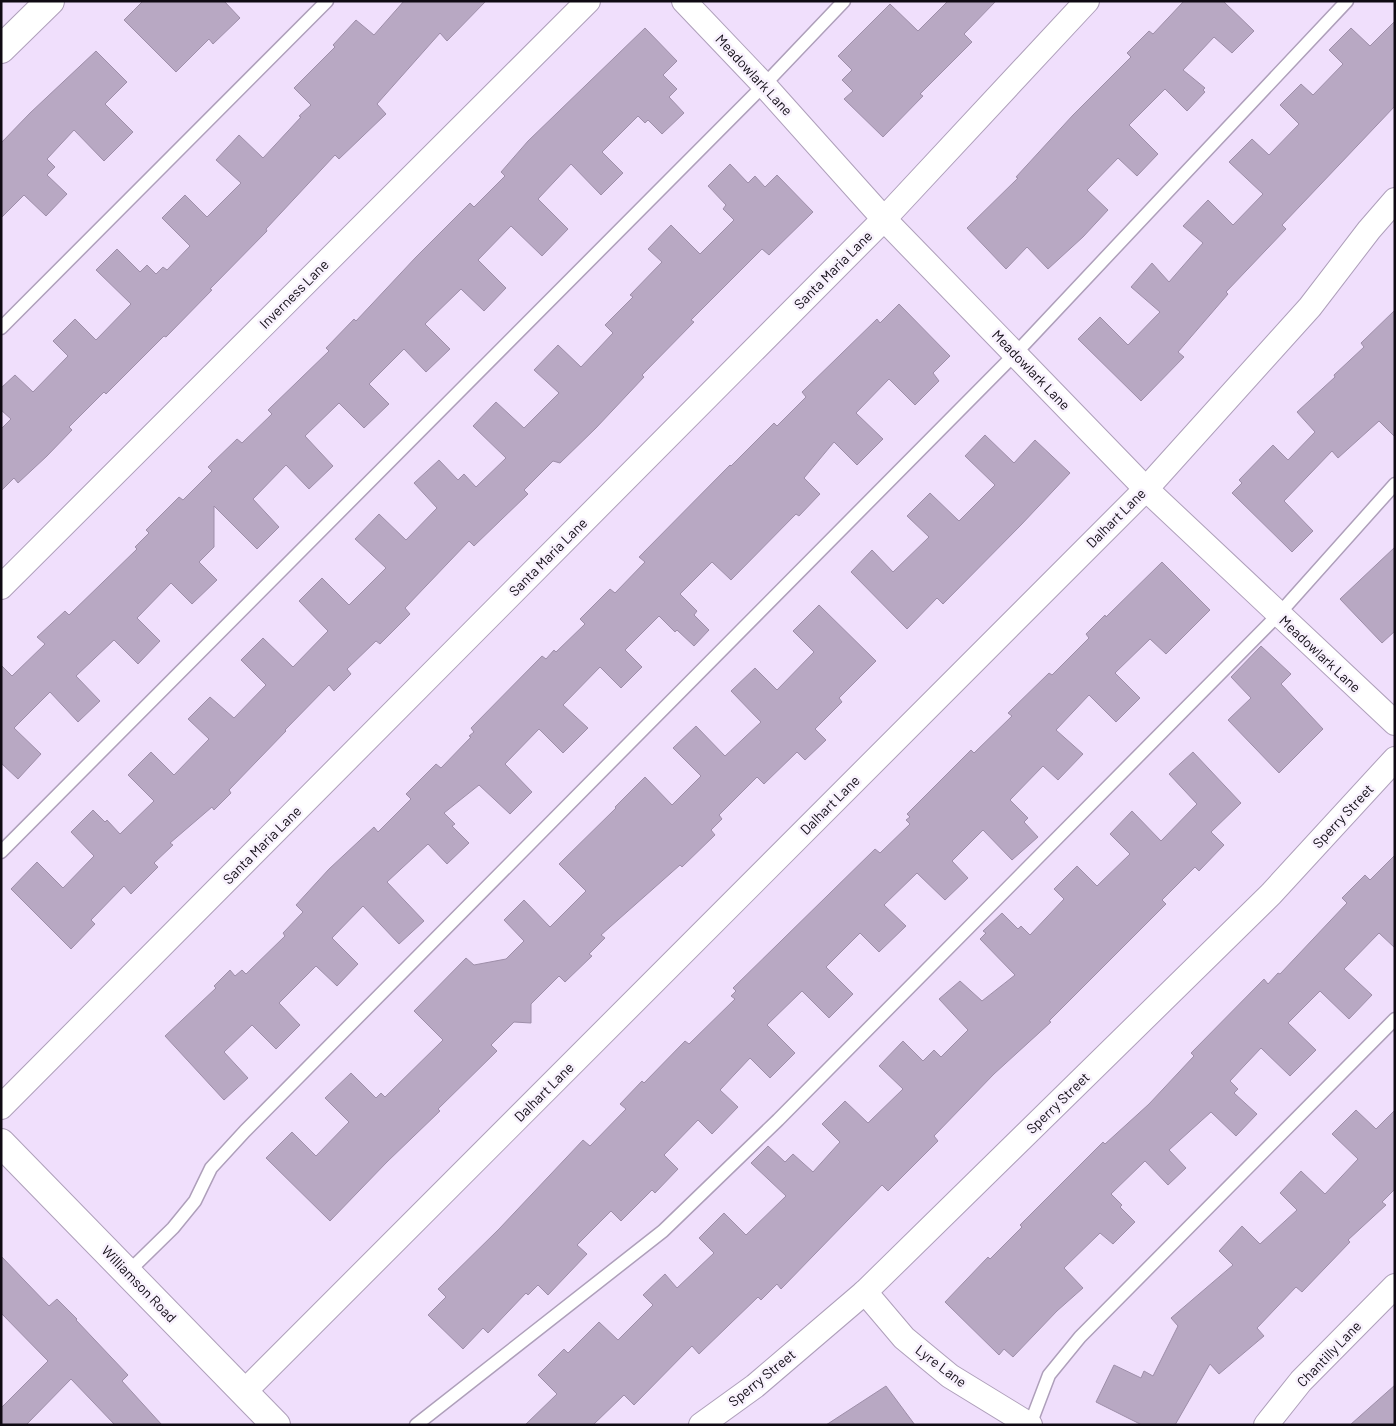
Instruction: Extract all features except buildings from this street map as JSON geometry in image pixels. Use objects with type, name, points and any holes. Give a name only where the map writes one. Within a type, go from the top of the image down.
[{"type":"street","name":"Inverness Lane","points":[[1,587],[588,1]]},
{"type":"street","name":"Meadowlark Lane","points":[[684,1],[764,85],[884,220],[1146,489],[1395,723]]},
{"type":"street","name":"Santa Maria Lane","points":[[1,1107],[884,220],[1087,1]]},
{"type":"street","points":[[1,50],[33,7]]},
{"type":"street","name":"Dalhart Lane","points":[[245,1392],[1146,489],[1310,308],[1368,230],[1395,200]]},
{"type":"street","name":"Sperry Street","points":[[701,1425],[755,1386],[865,1292],[1271,894],[1395,760]]},
{"type":"street","name":"Williamson Road","points":[[1,1143],[276,1425]]},
{"type":"street","name":"Chantilly Lane","points":[[1266,1425],[1302,1381],[1395,1286]]},
{"type":"street","name":"Lyre Lane","points":[[865,1292],[904,1338],[950,1376],[1030,1425]]},
{"type":"lane","points":[[1,328],[327,1]]},
{"type":"lane","points":[[1,852],[764,85],[844,1]]},
{"type":"lane","points":[[128,1272],[173,1228],[194,1201],[212,1168],[245,1131],[1015,354],[1347,1]]},
{"type":"lane","points":[[416,1425],[663,1231],[778,1120],[1278,615],[1395,484]]},
{"type":"lane","points":[[1030,1425],[1050,1375],[1080,1337],[1395,1020]]}]
